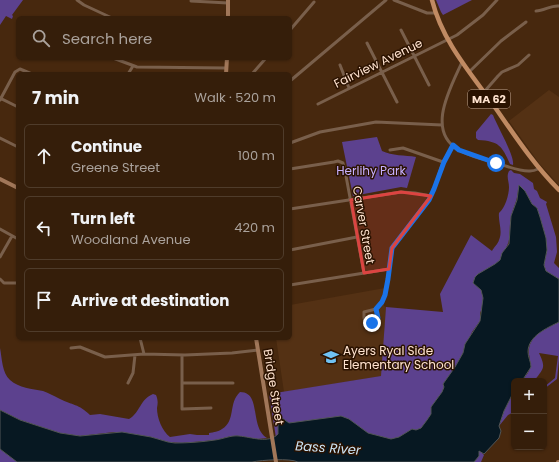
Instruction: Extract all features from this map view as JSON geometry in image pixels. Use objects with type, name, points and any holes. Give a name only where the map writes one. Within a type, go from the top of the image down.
[{"type":"main road","name":"MA 62","points":[[432,0],[435,13],[448,40],[462,62],[538,169],[559,190]]},
{"type":"main road","points":[[228,1],[228,16]]},
{"type":"main road","points":[[226,72],[227,60]]},
{"type":"main road","points":[[0,179],[16,187]]},
{"type":"main road","name":"Bridge Street","points":[[256,340],[276,462]]},
{"type":"street","points":[[77,0],[108,16]]},
{"type":"street","points":[[292,79],[386,0]]},
{"type":"street","points":[[394,0],[427,13],[435,13]]},
{"type":"street","name":"Fairview Avenue","points":[[318,104],[457,35],[483,15],[497,0]]},
{"type":"street","points":[[190,2],[228,1]]},
{"type":"street","points":[[292,28],[314,2]]},
{"type":"street","points":[[536,11],[542,11],[551,7],[559,6]]},
{"type":"street","points":[[469,72],[501,41],[526,22]]},
{"type":"street","points":[[401,30],[428,85]]},
{"type":"street","points":[[367,44],[397,102]]},
{"type":"street","points":[[484,92],[498,76],[518,65],[529,55]]},
{"type":"street","points":[[118,60],[134,66],[226,68]]},
{"type":"street","points":[[254,72],[264,60]]},
{"type":"street","points":[[462,62],[444,103],[442,125],[445,135],[459,150],[496,163],[527,171],[538,169]]},
{"type":"street","points":[[340,65],[349,88]]},
{"type":"street","points":[[130,72],[134,66]]},
{"type":"street","points":[[16,106],[0,99],[15,72],[20,69],[27,72]]},
{"type":"street","points":[[292,142],[320,132],[376,122],[442,125]]},
{"type":"street","points":[[0,138],[16,146]]},
{"type":"street","points":[[376,309],[377,320],[372,323],[366,322],[364,312],[376,309],[382,302],[385,295],[392,248],[422,210],[431,196],[444,162],[453,145]]},
{"type":"street","points":[[390,150],[403,148],[444,162]]},
{"type":"street","name":"Carver Street","points":[[292,169],[341,162],[344,167],[351,200],[364,273]]},
{"type":"street","points":[[292,209],[401,192],[421,193],[431,196]]},
{"type":"street","points":[[0,229],[16,238]]},
{"type":"street","points":[[0,257],[12,236]]},
{"type":"street","points":[[292,250],[357,237]]},
{"type":"street","points":[[292,285],[389,269]]},
{"type":"street","points":[[0,279],[4,284],[16,283]]},
{"type":"street","points":[[140,340],[144,354]]},
{"type":"street","points":[[71,348],[80,347],[105,356],[144,354],[182,355],[232,353],[258,350]]},
{"type":"street","points":[[128,383],[133,372],[135,355]]},
{"type":"street","points":[[182,355],[182,409],[211,408]]},
{"type":"street","points":[[182,383],[233,383]]},
{"type":"highlighted area","points":[[401,192],[431,196],[392,248],[389,269],[364,273],[351,200]]},
{"type":"shaded area","points":[[549,90],[559,97],[559,185],[539,163],[509,121]]},
{"type":"shaded area","name":"Ayers Ryal Side Elementary School","points":[[385,288],[384,306],[386,307],[382,376],[284,392],[276,340],[292,340],[292,305]]},
{"type":"green space","points":[[0,0],[23,0],[12,15],[12,19],[6,16],[0,25]]},
{"type":"green space","points":[[436,0],[472,0],[443,15]]},
{"type":"green space","points":[[491,114],[493,115],[509,148],[513,165],[510,164],[505,153],[495,143],[478,140],[476,138],[476,132]]},
{"type":"green space","name":"Herlihy Park","points":[[377,137],[382,151],[394,155],[416,157],[407,188],[401,187],[353,196],[342,142]]},
{"type":"green space","points":[[511,170],[533,183],[534,189],[537,191],[540,198],[547,202],[546,204],[556,237],[557,252],[554,263],[559,268],[559,279],[546,271],[544,265],[547,250],[544,231],[537,208],[532,204],[525,191],[518,189],[510,222],[508,245],[502,253],[503,260],[480,313],[480,321],[472,332],[446,392],[425,429],[394,442],[276,438],[269,394],[381,376],[386,307],[443,312],[440,294],[471,235],[492,251],[500,237],[499,213],[505,205],[509,190],[508,175],[509,171]]},
{"type":"green space","points":[[559,322],[559,360],[557,379],[547,387],[547,385],[555,378],[558,356],[539,353],[543,362],[542,370],[536,378],[524,378],[530,367],[530,344],[536,335]]},
{"type":"green space","points":[[0,348],[5,373],[14,383],[26,388],[43,391],[79,407],[90,415],[100,414],[129,419],[136,413],[145,399],[153,394],[156,395],[159,420],[162,428],[170,437],[190,434],[209,435],[209,433],[220,430],[226,426],[231,417],[236,396],[240,392],[247,394],[251,398],[258,426],[267,438],[258,439],[232,436],[216,440],[182,443],[168,442],[151,437],[114,432],[80,436],[60,433],[20,420],[0,410]]},
{"type":"green space","points":[[511,397],[511,414],[499,426]]},
{"type":"green space","points":[[0,449],[16,461],[17,462],[0,462]]},
{"type":"green space","points":[[479,450],[484,455],[481,462],[474,462],[479,456]]},
{"type":"water","name":"Bass River","points":[[519,185],[525,191],[532,204],[537,208],[546,238],[547,250],[544,265],[546,271],[559,279],[559,322],[539,333],[531,341],[528,352],[531,367],[524,378],[511,378],[511,397],[499,426],[501,431],[499,438],[484,454],[479,451],[479,456],[474,462],[298,462],[269,460],[252,462],[17,462],[0,449],[0,410],[20,420],[60,433],[80,436],[122,432],[175,443],[218,440],[236,436],[270,439],[278,434],[278,423],[282,418],[289,423],[341,416],[349,419],[368,433],[391,439],[399,437],[412,429],[416,430],[421,428],[431,414],[431,407],[442,392],[444,387],[443,384],[463,353],[465,344],[480,321],[483,298],[481,290],[473,283],[478,274],[500,260],[502,253],[509,244],[511,216],[517,200]]},
{"type":"place","name":"Ayers Ryal Side Elementary School","points":[[331,357]]},
{"type":"route","points":[[372,323],[378,318],[376,309],[382,302],[385,295],[392,248],[429,200],[444,162],[453,145],[459,150],[473,156],[496,163]]}]
